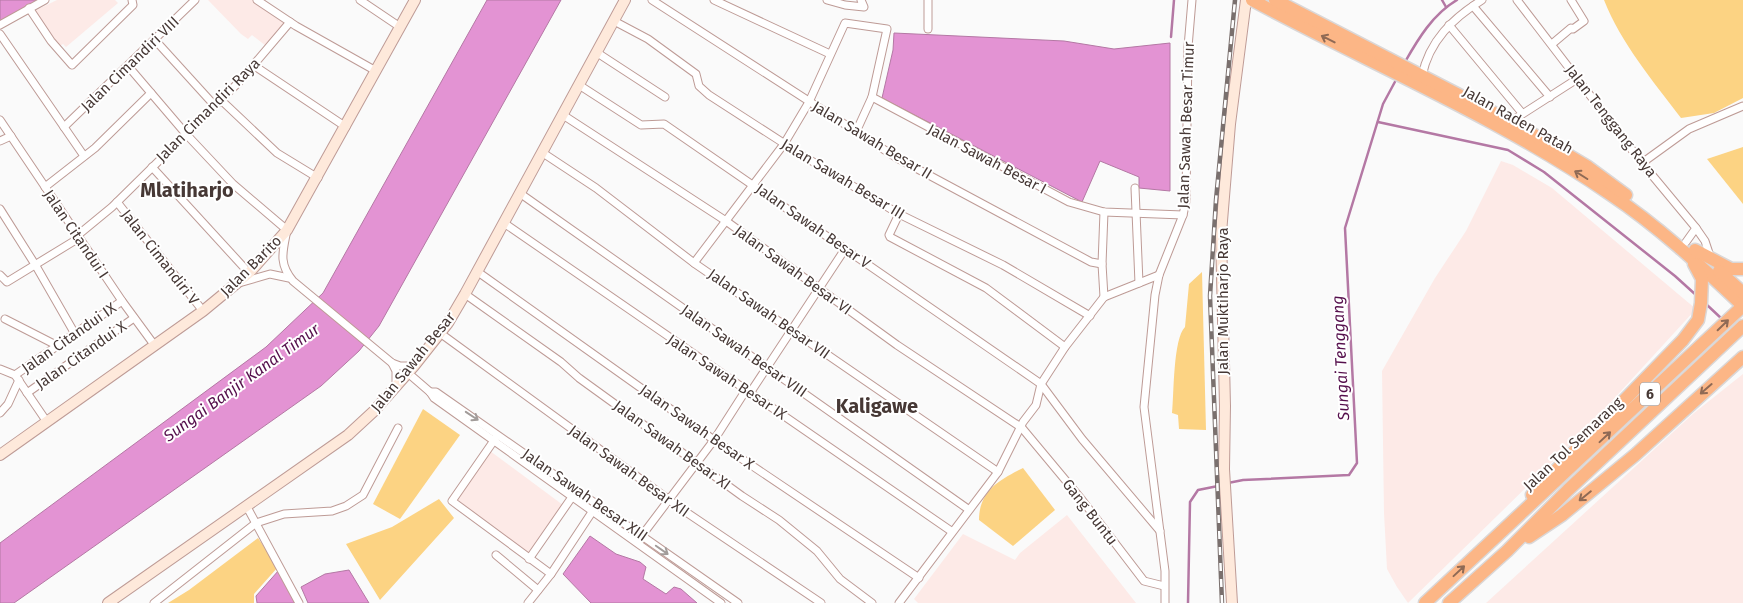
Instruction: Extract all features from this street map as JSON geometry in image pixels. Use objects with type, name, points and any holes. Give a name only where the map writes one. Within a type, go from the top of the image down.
[{"type":"highway","name":"Jalan Raden Patah","points":[[1252,0],[1420,79],[1508,125],[1691,249],[1743,293]]},
{"type":"highway","name":"Jalan Raden Patah","points":[[1276,0],[1350,45]]},
{"type":"highway","name":"Jalan Raden Patah","points":[[1691,249],[1743,306]]},
{"type":"highway","points":[[1691,249],[1731,269],[1743,269]]},
{"type":"highway","points":[[1494,539],[1543,482],[1683,340],[1698,320],[1702,279],[1691,249]]},
{"type":"highway","points":[[1723,286],[1743,298]]},
{"type":"highway","name":"Jalan Tol Semarang","points":[[1425,603],[1557,482],[1743,306]]},
{"type":"highway","name":"Jalan Tol Semarang","points":[[1449,603],[1507,551],[1568,490],[1743,326]]},
{"type":"highway","points":[[1507,551],[1562,515],[1628,461],[1743,357]]},
{"type":"street","points":[[0,25],[44,0]]},
{"type":"street","points":[[29,8],[51,41],[72,65],[133,5],[132,0]]},
{"type":"street","name":"Jalan Cimandiri VIII","points":[[64,127],[195,0]]},
{"type":"street","points":[[258,0],[290,22],[376,71]]},
{"type":"street","points":[[360,0],[400,26]]},
{"type":"street","name":"Jalan Barito","points":[[0,455],[203,311],[249,273],[287,230],[318,178],[415,0]]},
{"type":"street","name":"Jalan Sawah Besar","points":[[108,603],[348,435],[411,370],[440,333],[466,294],[625,0]]},
{"type":"street","name":"Jalan Sawah Besar II","points":[[652,0],[897,158],[1091,262],[1102,264]]},
{"type":"street","points":[[714,0],[830,54]]},
{"type":"street","points":[[827,0],[845,5],[864,7],[861,0]]},
{"type":"street","points":[[928,0],[928,29]]},
{"type":"street","name":"Jalan Sawah Besar Timur","points":[[1165,603],[1160,531],[1144,407],[1155,295],[1159,275],[1183,215],[1186,201],[1188,47],[1192,0]]},
{"type":"street","name":"Jalan Muktiharjo Raya","points":[[1232,603],[1224,469],[1225,406],[1221,233],[1230,124],[1246,0]]},
{"type":"street","points":[[1420,79],[1432,45],[1449,25],[1482,0]]},
{"type":"street","name":"Jalan Tenggang Raya","points":[[1517,0],[1642,163],[1696,228],[1705,241],[1712,260]]},
{"type":"street","points":[[1552,44],[1571,28],[1573,29],[1584,21],[1571,0]]},
{"type":"street","points":[[1473,6],[1550,97]]},
{"type":"street","name":"Jalan Sawah Besar III","points":[[614,21],[648,39],[696,74],[699,86],[709,96],[784,144],[899,214],[1002,265],[1090,316]]},
{"type":"street","name":"Jalan Cimandiri Raya","points":[[0,275],[7,282],[36,266],[78,236],[117,202],[221,100],[290,22]]},
{"type":"street","points":[[694,263],[784,144],[809,102],[844,23],[886,29],[872,97],[856,132]]},
{"type":"street","points":[[1449,25],[1522,113]]},
{"type":"street","points":[[0,34],[84,156]]},
{"type":"street","points":[[155,40],[215,106]]},
{"type":"street","points":[[596,52],[665,97]]},
{"type":"street","points":[[253,65],[346,127]]},
{"type":"street","points":[[128,66],[186,134],[233,184],[287,230],[282,262],[285,272],[293,281],[389,360],[411,370]]},
{"type":"street","points":[[1508,125],[1522,113],[1577,79]]},
{"type":"street","name":"Jalan Sawah Besar V","points":[[579,85],[641,125],[664,124],[1041,384],[1082,439],[1160,531]]},
{"type":"street","points":[[45,187],[84,156],[151,93]]},
{"type":"street","name":"Jalan Sawah Besar I","points":[[872,97],[1069,202],[1104,212],[1183,215]]},
{"type":"street","points":[[221,100],[277,153],[318,178]]},
{"type":"street","points":[[1642,163],[1689,129],[1743,106]]},
{"type":"street","name":"Jalan Sawah Besar VI","points":[[563,115],[726,221],[897,345],[1022,428]]},
{"type":"street","name":"Jalan Citandui I","points":[[0,120],[122,301],[155,346]]},
{"type":"street","points":[[0,141],[11,136]]},
{"type":"street","name":"Jalan Sawah Besar VII","points":[[543,153],[596,188],[694,263],[998,472]]},
{"type":"street","points":[[152,167],[249,273]]},
{"type":"street","points":[[1135,188],[1140,283]]},
{"type":"street","name":"Jalan Sawah Besar VIII","points":[[520,194],[968,509]]},
{"type":"street","name":"Jalan Cimandiri V","points":[[117,202],[203,311]]},
{"type":"street","points":[[0,209],[76,334]]},
{"type":"street","points":[[1104,212],[1102,264],[1104,297]]},
{"type":"street","points":[[899,214],[889,235],[890,237],[986,288],[1065,347]]},
{"type":"street","name":"Jalan Sawah Besar IX","points":[[504,224],[951,531]]},
{"type":"street","points":[[1691,249],[1696,228]]},
{"type":"street","points":[[637,543],[767,367],[845,249]]},
{"type":"street","name":"Jalan Sawah Besar X","points":[[478,272],[714,440],[918,578]]},
{"type":"street","points":[[238,284],[270,274],[284,276],[293,281]]},
{"type":"street","points":[[899,603],[951,531],[998,472],[1036,405],[1041,384],[1065,347],[1104,297],[1159,275]]},
{"type":"street","name":"Jalan Sawah Besar XI","points":[[466,294],[742,496],[779,520],[817,552],[840,579],[872,603]]},
{"type":"street","name":"Jalan Citandui IX","points":[[17,378],[58,346],[122,301]]},
{"type":"street","name":"Jalan Citandui X","points":[[27,392],[134,318]]},
{"type":"street","points":[[5,319],[58,346]]},
{"type":"street","name":"Jalan Sawah Besar XII","points":[[440,333],[668,500],[821,603]]},
{"type":"street","points":[[389,360],[396,371],[396,386]]},
{"type":"street","points":[[1,370],[17,378],[47,422]]},
{"type":"street","name":"Jalan Sawah Besar XIII","points":[[411,370],[434,398],[721,603]]},
{"type":"street","points":[[0,413],[8,404],[17,378]]},
{"type":"street","name":"Jalan Sawah Besar XIII","points":[[430,392],[436,392],[499,434],[738,603]]},
{"type":"street","points":[[154,603],[256,523],[284,514],[332,511],[346,506],[363,495],[398,428]]},
{"type":"street","name":"Gang Buntu","points":[[1022,428],[1082,500],[1144,581],[1164,586]]},
{"type":"street","points":[[499,434],[452,502],[551,574]]},
{"type":"street","points":[[529,559],[572,497]]},
{"type":"street","points":[[528,603],[551,574],[597,504]]},
{"type":"street","points":[[247,507],[299,603]]},
{"type":"street","points":[[496,555],[538,590]]},
{"type":"shaded area","points":[[57,0],[115,0],[118,3],[66,47],[63,44],[58,47],[34,11]]},
{"type":"shaded area","points":[[208,0],[254,0],[286,22],[266,46],[252,35],[248,39],[241,34]]},
{"type":"shaded area","points":[[1604,0],[1743,0],[1743,98],[1714,113],[1681,118],[1628,46]]},
{"type":"shaded area","points":[[1743,147],[1743,204],[1707,159]]},
{"type":"shaded area","points":[[1501,161],[1513,165],[1552,188],[1696,309],[1589,426],[1408,603],[1387,569],[1384,513],[1382,371],[1435,278],[1466,231]]},
{"type":"shaded area","points":[[1202,272],[1206,430],[1179,429],[1178,415],[1172,413],[1176,354],[1181,333],[1185,327],[1189,284]]},
{"type":"shaded area","points":[[1743,374],[1743,603],[1486,603],[1694,413]]},
{"type":"shaded area","points":[[423,409],[460,435],[400,519],[373,504]]},
{"type":"shaded area","points":[[490,451],[563,505],[528,554],[454,503]]},
{"type":"shaded area","points":[[1023,468],[1055,510],[1013,546],[979,520],[980,510],[983,501],[992,488],[1006,477]]},
{"type":"shaded area","points":[[439,499],[454,518],[380,600],[346,544],[392,527]]},
{"type":"shaded area","points":[[1067,515],[1136,603],[918,603],[914,599],[963,534],[1015,560],[1020,553]]},
{"type":"shaded area","points":[[258,538],[278,567],[254,594],[254,603],[168,603],[189,590]]},
{"type":"water","points":[[0,0],[39,0],[0,21]]},
{"type":"water","name":"Sungai Banjir Kanal Timur","points":[[487,0],[561,0],[379,326],[359,351],[321,386],[14,603],[0,603],[0,543],[266,347],[323,293]]},
{"type":"water","points":[[894,33],[1064,41],[1114,49],[1170,43],[1170,191],[1139,188],[1139,177],[1100,161],[1082,202],[882,98],[893,50]]},
{"type":"water","points":[[590,536],[616,554],[640,562],[646,567],[643,579],[666,594],[674,587],[681,589],[697,603],[591,603],[563,574]]},
{"type":"water","points":[[279,570],[295,603],[257,603],[256,596]]},
{"type":"water","points":[[349,570],[369,603],[308,603],[301,587],[325,574]]},
{"type":"waterway","points":[[1171,37],[1174,0]]},
{"type":"waterway","points":[[1442,0],[1446,7]]},
{"type":"waterway","name":"Sungai Tenggang","points":[[1405,62],[1433,20],[1457,0]]},
{"type":"waterway","name":"Sungai Tenggang","points":[[1228,483],[1243,480],[1349,475],[1357,463],[1345,228],[1383,104],[1397,78]]},
{"type":"waterway","points":[[1378,122],[1508,150],[1544,172],[1675,276],[1696,295]]},
{"type":"waterway","points":[[1706,304],[1722,319]]},
{"type":"waterway","name":"Sungai Tenggang","points":[[1188,603],[1190,502],[1198,490],[1223,485]]},
{"type":"railway","points":[[1222,603],[1210,296],[1216,200],[1235,0]]},
{"type":"district","name":"Mlatiharjo","points":[[187,190]]},
{"type":"district","name":"Kaligawe","points":[[877,406]]}]
